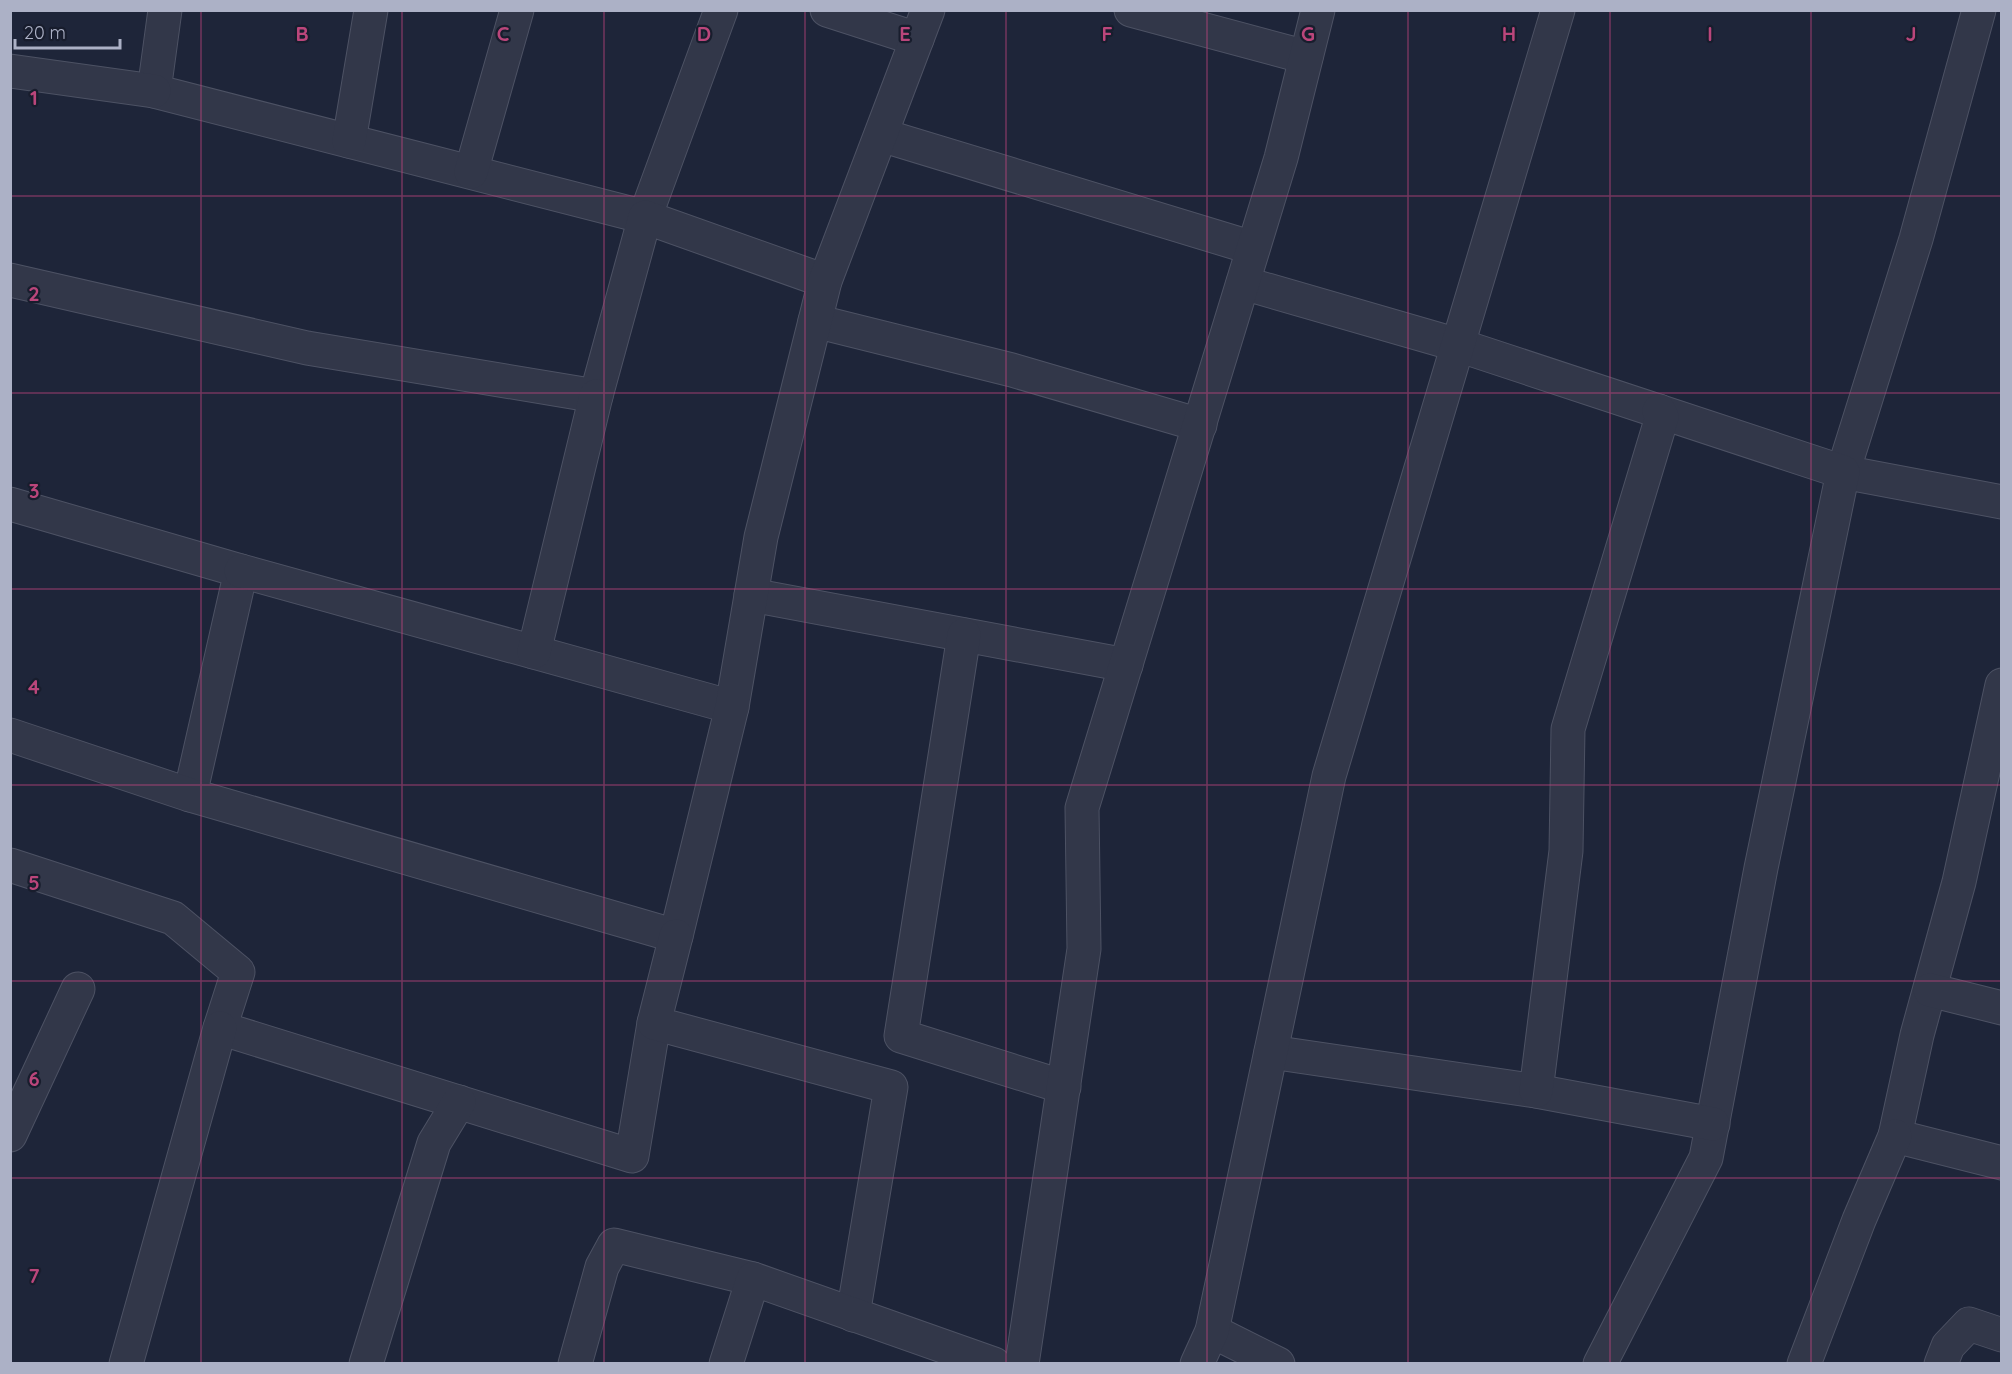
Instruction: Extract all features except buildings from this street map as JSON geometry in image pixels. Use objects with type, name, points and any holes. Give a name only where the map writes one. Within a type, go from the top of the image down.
[{"type":"street","points":[[154,91],[165,10]]},
{"type":"street","points":[[349,141],[371,10]]},
{"type":"street","points":[[471,172],[517,10]]},
{"type":"street","points":[[534,652],[596,396],[645,217],[721,10]]},
{"type":"street","points":[[220,1028],[632,1156],[654,1023],[732,707],[761,537],[825,281],[922,25],[827,10]]},
{"type":"street","points":[[1131,10],[1306,57]]},
{"type":"street","points":[[1022,1364],[1084,949],[1082,808],[1281,158],[1318,10]]},
{"type":"street","points":[[1197,1364],[1212,1331],[1329,776],[1558,10]]},
{"type":"street","points":[[1600,1364],[1706,1158],[1761,868],[1843,472],[1916,239],[1979,10]]},
{"type":"street","points":[[10,71],[154,91],[471,172],[645,217],[825,281]]},
{"type":"street","points":[[881,135],[1253,248]]},
{"type":"street","points":[[10,280],[308,348],[596,396]]},
{"type":"street","points":[[1243,284],[1458,345],[1843,472],[2001,502]]},
{"type":"street","points":[[815,321],[1012,370],[1200,425]]},
{"type":"street","points":[[1536,1091],[1566,851],[1568,729],[1662,417],[1659,411]]},
{"type":"street","points":[[10,504],[241,571],[732,707]]},
{"type":"street","points":[[190,795],[241,571]]},
{"type":"street","points":[[752,595],[1126,665]]},
{"type":"street","points":[[854,1315],[901,1036],[964,635]]},
{"type":"street","points":[[1804,1364],[1858,1220],[1895,1136],[1959,882],[2001,685]]},
{"type":"street","points":[[10,735],[190,795],[676,936]]},
{"type":"street","points":[[10,865],[173,918],[238,972],[220,1028],[126,1364]]},
{"type":"street","points":[[10,1136],[78,989]]},
{"type":"street","points":[[1930,990],[2001,1008]]},
{"type":"street","points":[[654,1023],[891,1087]]},
{"type":"street","points":[[901,1036],[1064,1087]]},
{"type":"street","points":[[1271,1052],[1536,1091],[1713,1124]]},
{"type":"street","points":[[366,1364],[434,1143],[459,1102]]},
{"type":"street","points":[[1895,1136],[2001,1163]]},
{"type":"street","points":[[575,1364],[602,1268],[614,1245],[753,1279],[854,1315],[936,1354],[994,1364]]},
{"type":"street","points":[[726,1364],[753,1279]]},
{"type":"street","points":[[1941,1364],[1948,1346],[1969,1324],[2001,1335]]},
{"type":"street","points":[[1212,1331],[1278,1364]]}]
